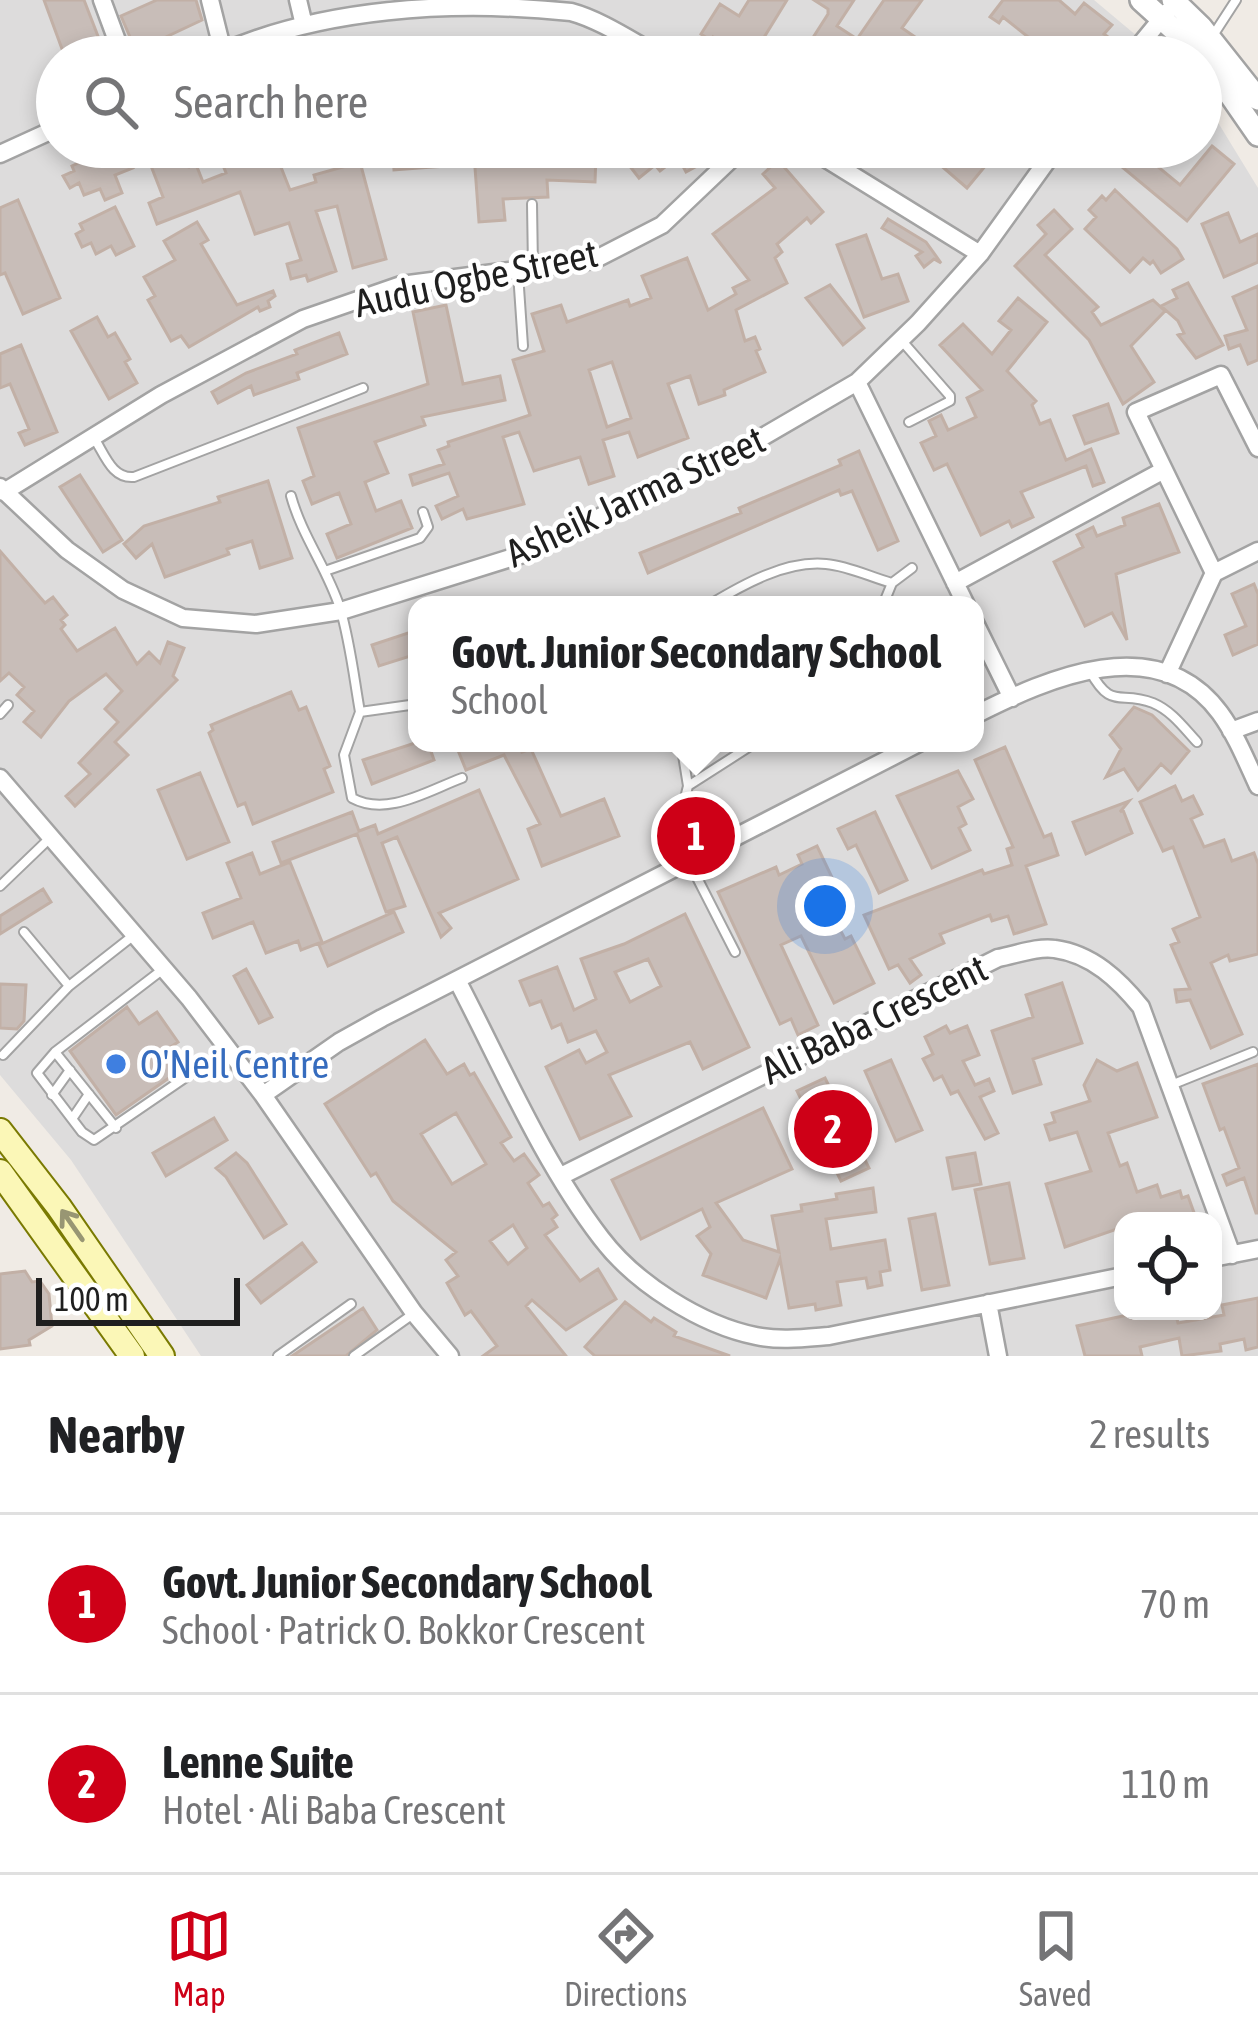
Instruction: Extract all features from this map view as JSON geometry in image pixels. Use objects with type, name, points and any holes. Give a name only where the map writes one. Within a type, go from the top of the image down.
[{"type":"main road","points":[[0,1131],[162,1356]]},
{"type":"main road","points":[[0,1172],[131,1356]]},
{"type":"street","points":[[210,0],[215,36]]},
{"type":"street","points":[[298,0],[303,21]]},
{"type":"street","points":[[264,36],[303,21],[407,2],[506,0],[574,13],[620,36]]},
{"type":"street","points":[[1141,0],[1171,6],[1208,36]]},
{"type":"street","points":[[104,1],[116,36]]},
{"type":"street","points":[[1147,36],[1171,6]]},
{"type":"street","points":[[1171,6],[1190,36]]},
{"type":"street","points":[[1222,52],[1258,99]]},
{"type":"street","points":[[1222,83],[1258,135]]},
{"type":"street","points":[[0,154],[36,138]]},
{"type":"street","name":"Audu Ogbe Street","points":[[2,490],[161,395],[303,319],[400,285],[594,260],[662,225],[722,168]]},
{"type":"street","points":[[841,168],[980,254]]},
{"type":"street","name":"Asheik Jarma Street","points":[[2,490],[67,550],[123,590],[183,618],[256,624],[341,610],[520,556],[742,448],[857,382],[980,254],[1042,168]]},
{"type":"street","points":[[1214,573],[1136,412],[1221,375],[1258,448]]},
{"type":"street","points":[[857,382],[962,596]]},
{"type":"street","points":[[956,583],[1164,470]]},
{"type":"street","points":[[1167,674],[1214,573],[1258,551]]},
{"type":"street","points":[[984,641],[1012,698]]},
{"type":"street","points":[[984,711],[1077,670],[1129,665],[1167,674],[1217,710],[1258,786]]},
{"type":"street","points":[[1231,731],[1258,721]]},
{"type":"street","points":[[263,1095],[339,1042],[901,752]]},
{"type":"street","points":[[0,778],[136,934],[263,1095],[414,1313],[450,1356]]},
{"type":"street","name":"Ali Baba Crescent","points":[[561,1176],[998,958],[1052,948],[1086,959],[1118,978],[1141,1007],[1209,1212]]},
{"type":"street","points":[[457,980],[561,1176],[603,1241],[640,1277],[717,1324],[785,1340],[830,1336],[1114,1278]]},
{"type":"street","points":[[1222,1256],[1258,1249]]},
{"type":"street","points":[[988,1303],[998,1356]]},
{"type":"lane","points":[[1212,36],[1236,0]]},
{"type":"lane","points":[[523,346],[532,204]]},
{"type":"lane","points":[[901,340],[950,396],[950,401],[909,422]]},
{"type":"lane","points":[[93,437],[116,473],[134,477],[363,388]]},
{"type":"lane","points":[[291,496],[302,531],[315,547],[341,610],[360,712],[344,755],[352,798],[368,807],[388,806],[462,778]]},
{"type":"lane","points":[[325,571],[420,538],[428,527],[423,512]]},
{"type":"lane","points":[[726,596],[756,580],[822,563],[892,583]]},
{"type":"lane","points":[[887,596],[892,583],[912,568]]},
{"type":"lane","points":[[1089,669],[1111,699],[1151,702],[1169,712],[1197,742]]},
{"type":"lane","points":[[0,714],[8,705]]},
{"type":"lane","points":[[360,712],[408,705]]},
{"type":"lane","points":[[682,752],[688,786],[682,810],[695,858],[735,952]]},
{"type":"lane","points":[[688,786],[741,752]]},
{"type":"lane","points":[[0,886],[52,836]]},
{"type":"lane","points":[[24,932],[69,986]]},
{"type":"lane","points":[[3,1054],[69,986],[136,934]]},
{"type":"lane","points":[[164,969],[55,1052],[37,1072],[94,1140],[193,1073]]},
{"type":"lane","points":[[55,1052],[116,1128]]},
{"type":"lane","points":[[1170,1085],[1253,1052]]},
{"type":"lane","points":[[52,1095],[70,1070]]},
{"type":"lane","points":[[72,1119],[89,1094]]},
{"type":"lane","points":[[278,1356],[351,1304]]},
{"type":"lane","points":[[354,1356],[414,1313]]},
{"type":"shaded area","points":[[0,0],[1094,0],[1137,36],[36,36],[36,168],[1222,168],[1222,129],[1258,188],[1258,1356],[201,1356],[71,1160],[0,1075]]},
{"type":"building","points":[[44,0],[84,0],[98,36],[57,36]]},
{"type":"building","points":[[157,0],[196,0],[202,20],[168,36],[130,36],[121,16]]},
{"type":"building","points":[[749,0],[787,0],[765,36],[701,34],[720,4],[739,16]]},
{"type":"building","points":[[814,0],[854,0],[837,26],[852,36],[814,36],[828,9]]},
{"type":"building","points":[[884,0],[922,0],[902,28],[914,36],[859,36]]},
{"type":"building","points":[[1003,0],[1059,0],[1075,14],[1084,3],[1112,25],[1107,36],[1027,36],[1003,17],[999,23],[990,17]]},
{"type":"building","points":[[1222,154],[1234,164],[1187,221],[1123,168],[1159,168],[1180,185],[1194,168],[1222,168]]},
{"type":"building","points":[[133,168],[115,175],[122,193],[105,200],[100,189],[84,195],[79,183],[70,188],[63,176],[74,171]]},
{"type":"building","points":[[152,168],[197,168],[203,182],[226,173],[224,168],[281,168],[290,190],[316,182],[314,175],[362,168],[386,259],[353,268],[337,206],[316,211],[336,271],[308,281],[306,275],[291,279],[287,264],[301,260],[289,223],[255,234],[240,192],[157,224],[149,203],[163,197]]},
{"type":"building","points":[[475,168],[596,168],[595,182],[547,180],[548,197],[503,199],[505,220],[479,222]]},
{"type":"building","points":[[631,168],[651,168],[639,178]]},
{"type":"building","points":[[769,168],[785,168],[823,212],[811,223],[807,218],[777,244],[782,252],[775,258],[787,283],[736,310],[745,341],[755,337],[765,372],[699,404],[690,376],[668,384],[688,438],[638,457],[629,432],[603,440],[614,476],[589,484],[580,457],[534,471],[519,432],[503,437],[524,504],[467,519],[463,509],[442,519],[436,506],[458,496],[449,473],[413,485],[410,475],[444,464],[438,450],[449,446],[448,442],[530,415],[513,360],[544,351],[532,314],[561,305],[567,322],[628,300],[630,306],[651,298],[642,276],[687,258],[708,310],[736,294],[733,288],[749,280],[713,234],[775,188],[763,174]],"holes":[[[612,362],[631,418],[607,427],[589,370]]]},
{"type":"building","points":[[944,168],[984,168],[967,188]]},
{"type":"building","points":[[1115,190],[1183,259],[1161,273],[1153,261],[1150,264],[1143,258],[1130,272],[1085,229],[1096,217],[1089,210]]},
{"type":"building","points":[[18,200],[60,298],[23,314],[5,273],[0,275],[0,208]]},
{"type":"building","points":[[115,207],[134,246],[116,255],[111,246],[96,254],[91,243],[82,247],[76,234],[83,230],[80,224]]},
{"type":"building","points":[[1054,210],[1072,229],[1045,255],[1098,307],[1092,312],[1101,325],[1153,300],[1165,311],[1131,346],[1154,382],[1123,404],[1089,340],[1015,266],[1046,234],[1038,225]]},
{"type":"building","points":[[1228,213],[1240,242],[1258,234],[1258,262],[1224,277],[1202,224]]},
{"type":"building","points":[[888,219],[926,242],[941,263],[934,259],[924,267],[916,256],[922,252],[882,228]]},
{"type":"building","points":[[197,222],[208,240],[201,244],[237,305],[273,291],[275,296],[268,301],[270,307],[260,311],[258,307],[189,347],[181,336],[171,341],[148,300],[155,296],[144,277],[175,260],[164,241]]},
{"type":"building","points":[[866,235],[882,279],[898,274],[908,301],[864,317],[837,245]]},
{"type":"building","points":[[1188,283],[1223,345],[1196,358],[1178,335],[1184,333],[1178,321],[1161,306],[1177,298],[1173,290]]},
{"type":"building","points":[[830,285],[864,328],[843,345],[806,298]]},
{"type":"building","points":[[1258,286],[1258,360],[1248,364],[1240,345],[1229,349],[1225,336],[1247,330],[1233,297]]},
{"type":"building","points":[[1018,298],[1047,322],[1007,371],[1036,401],[1032,405],[1040,424],[1050,420],[1066,460],[1091,449],[1104,482],[1093,486],[1086,466],[1021,492],[1033,517],[1012,527],[1009,521],[981,535],[947,464],[934,470],[921,443],[936,436],[929,421],[941,415],[948,430],[976,417],[967,398],[982,390],[940,345],[963,324],[992,354],[1011,330],[999,321]]},
{"type":"building","points":[[446,305],[463,384],[500,376],[505,400],[422,417],[425,425],[375,442],[388,473],[365,482],[376,511],[401,501],[412,528],[337,558],[327,534],[351,524],[339,493],[312,504],[303,481],[314,476],[298,428],[428,384],[413,312]]},
{"type":"building","points":[[97,317],[108,337],[115,333],[137,383],[109,399],[71,331]]},
{"type":"building","points":[[339,333],[347,354],[297,373],[299,379],[254,395],[251,386],[218,403],[212,392],[297,354],[295,350]]},
{"type":"building","points":[[21,345],[57,432],[25,445],[19,433],[29,429],[10,384],[0,388],[0,354]]},
{"type":"building","points":[[1108,404],[1118,433],[1085,444],[1074,416]]},
{"type":"building","points":[[859,451],[898,541],[878,550],[852,491],[841,495],[839,490],[648,573],[640,553],[741,513],[739,508],[841,465],[839,460]]},
{"type":"building","points":[[80,475],[122,540],[103,552],[60,487]]},
{"type":"building","points":[[268,481],[292,558],[260,568],[252,541],[165,577],[152,544],[136,558],[124,544],[144,526]]},
{"type":"building","points":[[1159,504],[1179,552],[1116,574],[1127,640],[1112,613],[1085,626],[1054,562],[1083,547],[1077,535],[1093,527],[1097,536],[1125,525],[1123,518]]},
{"type":"building","points":[[0,551],[45,603],[53,597],[67,615],[61,629],[77,651],[115,628],[137,664],[149,652],[160,663],[168,642],[184,648],[173,676],[177,680],[115,742],[128,755],[75,806],[66,796],[90,774],[79,763],[118,722],[105,709],[122,691],[106,674],[69,701],[41,737],[24,722],[34,711],[17,695],[24,687],[9,673],[0,681]]},
{"type":"building","points":[[1254,584],[1258,644],[1233,655],[1225,635],[1246,626],[1232,594]]},
{"type":"building","points":[[408,633],[408,657],[379,666],[372,645]]},
{"type":"building","points":[[291,692],[299,710],[306,707],[330,766],[324,769],[333,792],[253,824],[245,803],[238,806],[209,733],[211,725]]},
{"type":"building","points":[[1134,707],[1152,715],[1189,751],[1171,773],[1161,764],[1138,790],[1124,769],[1106,777],[1121,749],[1110,735]]},
{"type":"building","points":[[408,745],[408,752],[431,752],[434,760],[372,784],[363,760]]},
{"type":"building","points":[[1005,747],[1044,837],[1051,834],[1058,855],[1026,866],[1046,924],[1014,934],[1008,916],[992,921],[990,915],[940,934],[944,943],[910,959],[921,975],[910,983],[898,965],[889,969],[864,915],[982,870],[984,874],[1012,865],[1007,849],[1013,847],[975,760]]},
{"type":"building","points":[[459,752],[532,752],[561,816],[604,799],[619,836],[542,866],[528,829],[540,824],[504,755],[466,770]]},
{"type":"building","points":[[958,771],[973,799],[958,807],[966,824],[959,828],[970,850],[932,868],[897,796]]},
{"type":"building","points":[[200,773],[229,842],[187,859],[158,790]]},
{"type":"building","points":[[1175,786],[1182,801],[1193,796],[1202,814],[1191,819],[1204,847],[1224,840],[1232,861],[1254,853],[1258,864],[1258,954],[1230,961],[1228,955],[1211,963],[1242,1034],[1211,1048],[1190,1000],[1177,1002],[1175,990],[1190,989],[1171,945],[1179,942],[1173,929],[1200,917],[1173,847],[1163,851],[1140,802]]},
{"type":"building","points":[[479,790],[518,879],[439,913],[451,928],[441,937],[397,837],[382,843],[405,906],[386,912],[357,834],[281,863],[273,842],[352,812],[359,831],[375,825],[378,834]]},
{"type":"building","points":[[1129,801],[1120,812],[1123,810],[1132,833],[1086,854],[1073,822]]},
{"type":"building","points":[[875,812],[907,880],[879,893],[856,845],[848,849],[838,829]]},
{"type":"building","points":[[817,846],[849,913],[835,920],[845,939],[851,936],[874,983],[834,1003],[801,936],[781,945],[818,1025],[798,1035],[791,1019],[780,1024],[718,892],[776,867],[779,875],[802,864],[798,855]]},
{"type":"building","points":[[252,853],[260,874],[290,862],[322,942],[301,950],[298,941],[266,953],[253,922],[213,938],[203,913],[241,898],[227,863]]},
{"type":"building","points":[[43,889],[51,902],[0,934],[0,916]]},
{"type":"building","points":[[394,912],[403,932],[328,966],[319,945]]},
{"type":"building","points":[[685,914],[749,1047],[703,1069],[690,1042],[609,1075],[631,1116],[580,1139],[546,1067],[579,1050],[586,1063],[607,1052],[596,1031],[568,1042],[561,1024],[552,1028],[541,1001],[530,1005],[520,981],[557,967],[574,1010],[596,999],[581,959]],"holes":[[[648,959],[661,986],[630,1002],[615,972]]]},
{"type":"building","points":[[246,969],[272,1017],[259,1023],[234,976]]},
{"type":"building","points":[[1062,983],[1082,1043],[1033,1059],[1041,1084],[1013,1093],[992,1031],[1033,1017],[1026,995]]},
{"type":"building","points":[[0,984],[26,985],[24,1021],[17,1029],[0,1028]]},
{"type":"building","points":[[127,1007],[139,1024],[157,1012],[178,1042],[163,1052],[176,1073],[116,1115],[70,1051]]},
{"type":"building","points":[[946,1026],[950,1033],[967,1026],[979,1055],[963,1061],[975,1085],[989,1079],[994,1091],[980,1097],[998,1133],[985,1139],[958,1091],[951,1094],[942,1076],[934,1080],[923,1059],[933,1054],[925,1037]]},
{"type":"building","points":[[425,1040],[447,1074],[464,1064],[511,1137],[501,1143],[514,1161],[524,1154],[539,1175],[528,1183],[543,1206],[549,1203],[557,1215],[552,1219],[557,1227],[545,1235],[580,1281],[598,1269],[616,1299],[566,1330],[532,1300],[526,1306],[566,1356],[483,1356],[497,1346],[471,1311],[465,1315],[447,1283],[458,1276],[446,1260],[456,1252],[393,1201],[376,1173],[371,1176],[325,1104]],"holes":[[[456,1113],[486,1164],[452,1184],[421,1134]],[[513,1225],[527,1248],[508,1264],[490,1241]]]},
{"type":"building","points":[[891,1060],[922,1130],[896,1141],[865,1071]]},
{"type":"building","points":[[1097,1060],[1117,1071],[1137,1063],[1157,1117],[1108,1133],[1120,1166],[1127,1163],[1137,1192],[1157,1185],[1161,1197],[1180,1191],[1182,1198],[1188,1196],[1194,1212],[1114,1212],[1114,1230],[1065,1247],[1046,1184],[1091,1171],[1077,1132],[1050,1140],[1045,1125],[1055,1122],[1052,1113],[1090,1101],[1084,1085]]},
{"type":"building","points":[[1258,1064],[1256,1213],[1244,1178],[1227,1185],[1223,1175],[1239,1168],[1203,1084]]},
{"type":"building","points":[[825,1078],[869,1168],[841,1181],[797,1091]]},
{"type":"building","points":[[763,1108],[792,1169],[716,1203],[743,1240],[779,1252],[772,1216],[837,1199],[836,1194],[873,1188],[876,1212],[826,1219],[831,1249],[885,1240],[890,1270],[880,1272],[882,1285],[868,1288],[866,1278],[837,1282],[841,1305],[816,1310],[815,1304],[789,1308],[780,1259],[766,1298],[703,1275],[711,1254],[697,1236],[710,1227],[702,1209],[641,1239],[612,1180]]},
{"type":"building","points":[[214,1118],[227,1140],[166,1176],[153,1153]]},
{"type":"building","points":[[236,1153],[286,1224],[264,1238],[216,1168]]},
{"type":"building","points":[[975,1153],[981,1184],[953,1189],[947,1158]]},
{"type":"building","points":[[1009,1183],[1024,1258],[990,1264],[975,1190]]},
{"type":"building","points":[[935,1214],[949,1285],[922,1290],[909,1219]]},
{"type":"building","points":[[302,1243],[316,1262],[261,1303],[247,1285]]},
{"type":"building","points":[[25,1271],[49,1294],[52,1326],[29,1340],[30,1345],[0,1349],[0,1274]]},
{"type":"building","points":[[1258,1298],[1258,1347],[1246,1350],[1244,1339],[1220,1344],[1221,1351],[1182,1356],[1179,1338],[1140,1347],[1142,1356],[1085,1356],[1077,1326],[1114,1318],[1178,1323],[1222,1320],[1222,1305]]},
{"type":"building","points":[[625,1302],[651,1322],[654,1318],[676,1332],[674,1336],[730,1356],[595,1356],[585,1347]]},
{"type":"building","points":[[363,1308],[377,1330],[346,1356],[292,1356]]},
{"type":"place","name":"Govt. Junior Secondary School","points":[[696,836]]},
{"type":"place","name":"O'Neil Centre","points":[[116,1064]]},
{"type":"place","name":"Lenne Suite","points":[[833,1129]]}]
